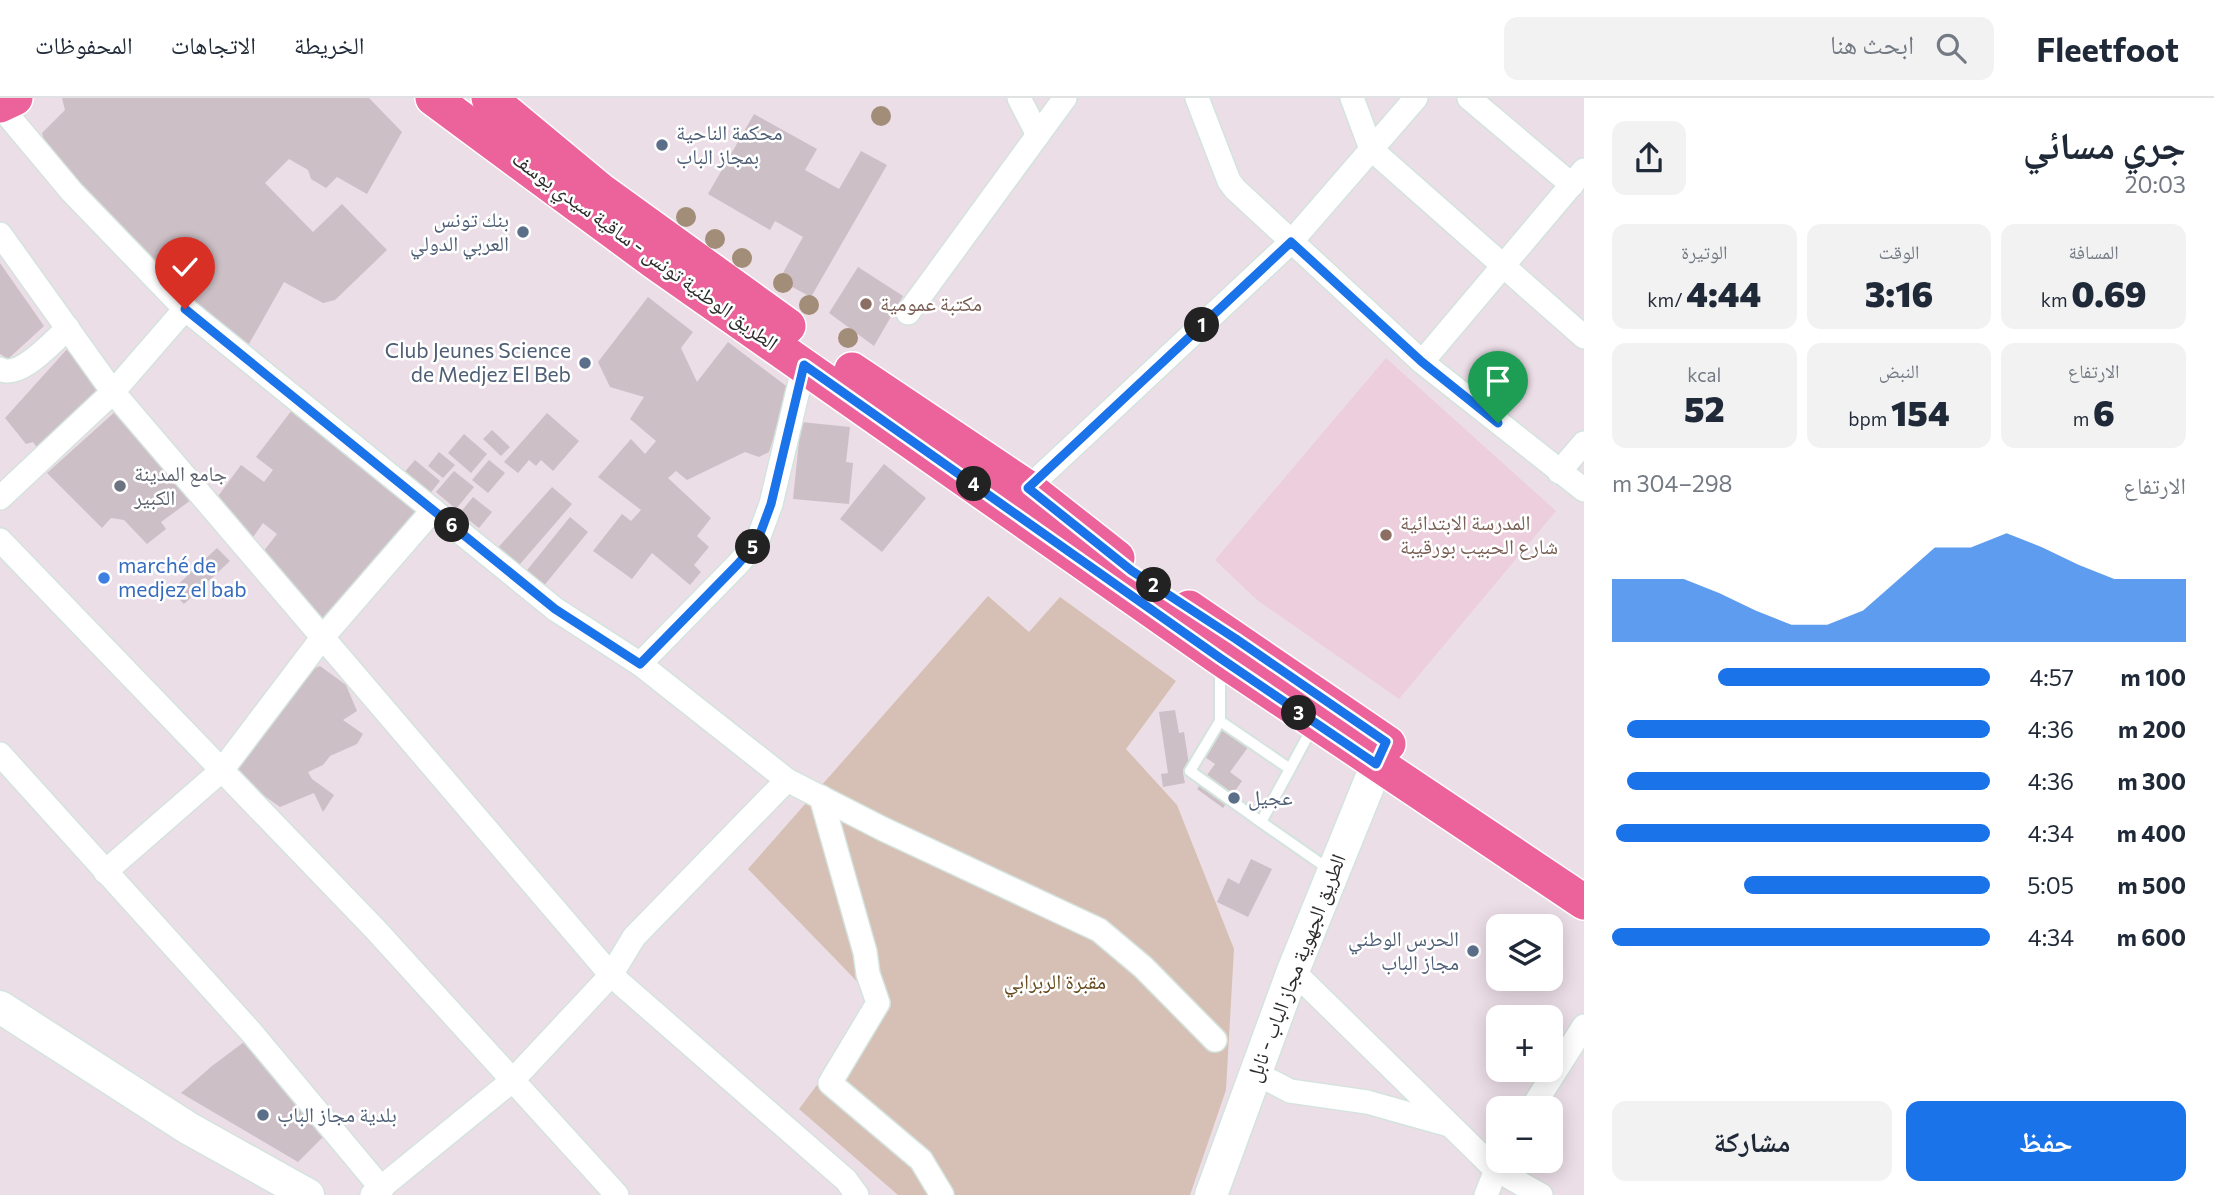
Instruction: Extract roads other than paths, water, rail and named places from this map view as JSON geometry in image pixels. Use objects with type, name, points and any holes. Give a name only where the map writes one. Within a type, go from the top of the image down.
[{"type":"main road","points":[[0,106],[15,98]]},
{"type":"main road","name":"الطريق الوطنية تونس - ساقية سيدي يوسف","points":[[433,98],[655,262],[1314,723],[1381,753],[1584,879]]},
{"type":"main road","name":"الطريق الوطنية تونس - ساقية سيدي يوسف","points":[[489,98],[601,191],[819,348],[1028,488],[1132,571],[1236,639],[1381,753],[1584,902]]},
{"type":"main road","name":"الطريق الجهوية مجاز الباب - نابل","points":[[1211,1195],[1254,1072],[1381,753]]},
{"type":"main road","points":[[0,1007],[188,1128],[308,1195]]},
{"type":"street","points":[[1019,98],[1038,135]]},
{"type":"street","points":[[908,313],[1065,98]]},
{"type":"street","points":[[1197,98],[1229,181],[1422,362],[1584,490]]},
{"type":"street","points":[[1352,98],[1371,149],[1584,337]]},
{"type":"street","points":[[1028,488],[1291,242],[1416,98]]},
{"type":"street","points":[[1422,362],[1578,177],[1469,98]]},
{"type":"street","points":[[0,106],[72,192],[185,309],[555,609],[640,664],[787,780],[883,829],[1099,930],[1143,967],[1215,1040]]},
{"type":"street","points":[[0,234],[113,392],[611,975],[846,1180],[857,1195]]},
{"type":"street","points":[[0,498],[113,392],[185,309]]},
{"type":"street","points":[[0,369],[12,372],[21,369],[68,328]]},
{"type":"street","points":[[640,664],[757,542],[771,504],[804,365]]},
{"type":"street","points":[[1559,472],[1584,443]]},
{"type":"street","points":[[105,872],[222,770],[321,638],[433,510]]},
{"type":"street","points":[[0,540],[375,929],[617,1195]]},
{"type":"street","points":[[0,754],[252,1033],[377,1192],[513,1080],[611,975],[634,937],[787,780]]},
{"type":"street","points":[[821,797],[878,1003],[830,1083],[921,1160],[943,1195]]},
{"type":"street","points":[[1293,971],[1450,1125],[1486,1155]]},
{"type":"street","points":[[1540,1096],[1584,1026]]},
{"type":"street","points":[[1254,1072],[1290,1091],[1367,1102],[1450,1125]]},
{"type":"street","points":[[1486,1195],[1495,1173]]},
{"type":"street","points":[[1509,1173],[1541,1195]]},
{"type":"lane","points":[[1220,658],[1220,721],[1190,771],[1333,872]]},
{"type":"lane","points":[[1220,721],[1290,769]]},
{"type":"lane","points":[[1261,822],[1314,723]]},
{"type":"place","name":"محكمة الناحية بمجاز الباب","points":[[662,145]]},
{"type":"place","name":"بنك تونس العربي الدولي","points":[[523,232]]},
{"type":"place","name":"مكتبة عمومية","points":[[866,304]]},
{"type":"place","name":"Club Jeunes Science de Medjez El Beb","points":[[585,363]]},
{"type":"place","name":"جامع المدينة الكبير","points":[[120,486]]},
{"type":"place","name":"المدرسة الابتدائية شارع الحبيب بورقيبة","points":[[1386,535]]},
{"type":"place","name":"marché de medjez el bab","points":[[104,578]]},
{"type":"place","name":"عجيل","points":[[1234,798]]},
{"type":"place","name":"الحرس الوطني مجاز الباب","points":[[1473,951]]},
{"type":"place","name":"بلدية مجاز الباب","points":[[263,1115]]},
{"type":"park label","name":"مقبرة الربرابي","points":[[1055,982]]}]
